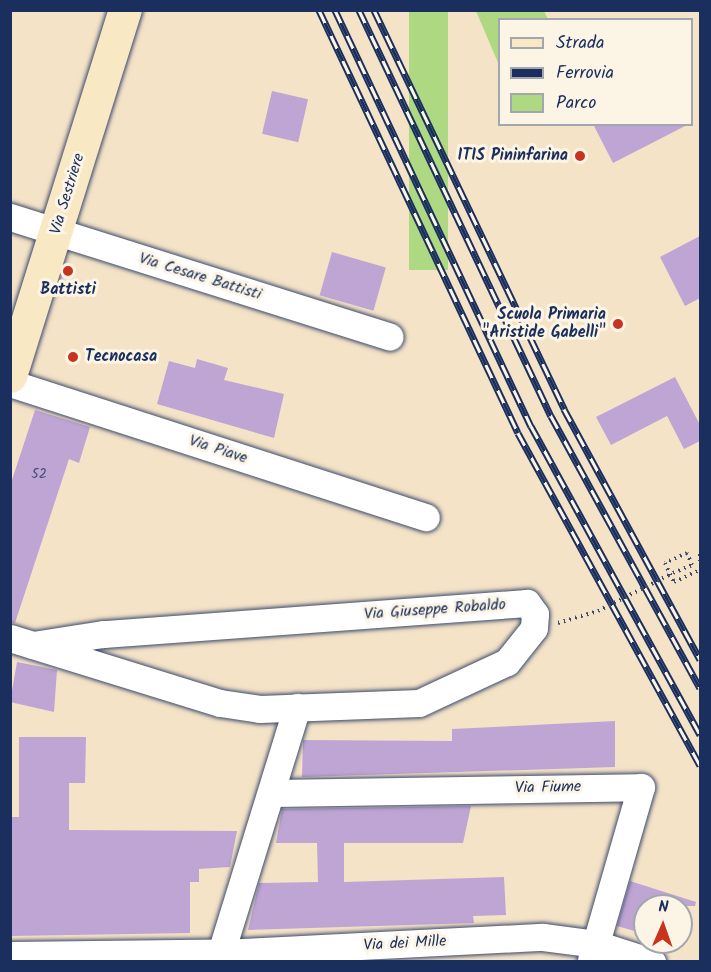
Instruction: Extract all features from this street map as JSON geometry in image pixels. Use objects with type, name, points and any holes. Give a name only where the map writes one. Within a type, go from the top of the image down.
[{"type":"main road","name":"Via Sestriere","points":[[10,376],[125,10]]},
{"type":"street","name":"Via Cesare Battisti","points":[[10,217],[390,337]]},
{"type":"street","name":"Via Piave","points":[[10,383],[426,517]]},
{"type":"street","name":"Via Giuseppe Robaldo","points":[[527,603],[535,614],[534,628],[507,662],[419,703],[297,706],[220,704],[22,641],[527,603]]},
{"type":"street","points":[[219,957],[272,793],[297,706]]},
{"type":"street","name":"Via Fiume","points":[[272,793],[641,787],[593,953]]},
{"type":"street","name":"Via dei Mille","points":[[10,955],[219,957],[407,953],[543,937],[593,953],[652,962]]},
{"type":"path","points":[[568,621],[598,611],[673,573],[693,565],[687,553],[665,563],[674,582],[700,570]]},
{"type":"path","points":[[700,554],[700,561]]},
{"type":"green space","points":[[409,11],[448,11],[448,270],[409,270]]},
{"type":"green space","points":[[476,11],[544,11],[548,18],[498,18],[498,63]]},
{"type":"building","points":[[272,91],[308,99],[298,142],[262,134]]},
{"type":"building","points":[[594,126],[685,126],[613,163]]},
{"type":"building","points":[[700,236],[700,298],[685,306],[660,257]]},
{"type":"building","points":[[332,252],[386,267],[373,311],[320,295]]},
{"type":"building","points":[[197,359],[228,368],[224,380],[284,394],[274,438],[157,404],[169,361],[195,368]]},
{"type":"building","points":[[675,377],[700,425],[700,441],[684,449],[667,416],[611,445],[596,417]]},
{"type":"building","points":[[35,410],[90,427],[79,463],[69,459],[15,623],[10,623],[10,486]]},
{"type":"building","points":[[17,662],[57,670],[54,712],[10,702]]},
{"type":"building","points":[[615,721],[615,767],[302,777],[303,740],[452,741],[452,729]]},
{"type":"building","points":[[19,737],[86,737],[85,783],[69,783],[69,830],[237,831],[230,867],[199,869],[199,882],[190,882],[190,933],[10,936],[10,817],[19,817]]},
{"type":"building","points":[[471,806],[463,843],[344,843],[344,882],[504,877],[506,915],[473,916],[474,923],[248,930],[259,883],[318,882],[317,843],[276,843],[282,809]]},
{"type":"building","points":[[630,881],[671,894],[633,894],[633,931],[617,926]]},
{"type":"railway","points":[[319,10],[518,433],[700,766]]},
{"type":"railway","points":[[335,10],[531,426],[700,735]]},
{"type":"railway","points":[[359,10],[551,416],[700,688]]},
{"type":"railway","points":[[374,10],[564,409],[700,660]]},
{"type":"place","name":"ITIS Pininfarina","points":[[580,156]]},
{"type":"place","name":"Battisti","points":[[68,271]]},
{"type":"place","name":"Scuola Primaria \"Aristide Gabelli\"","points":[[618,324]]},
{"type":"place","name":"Tecnocasa","points":[[73,357]]}]
